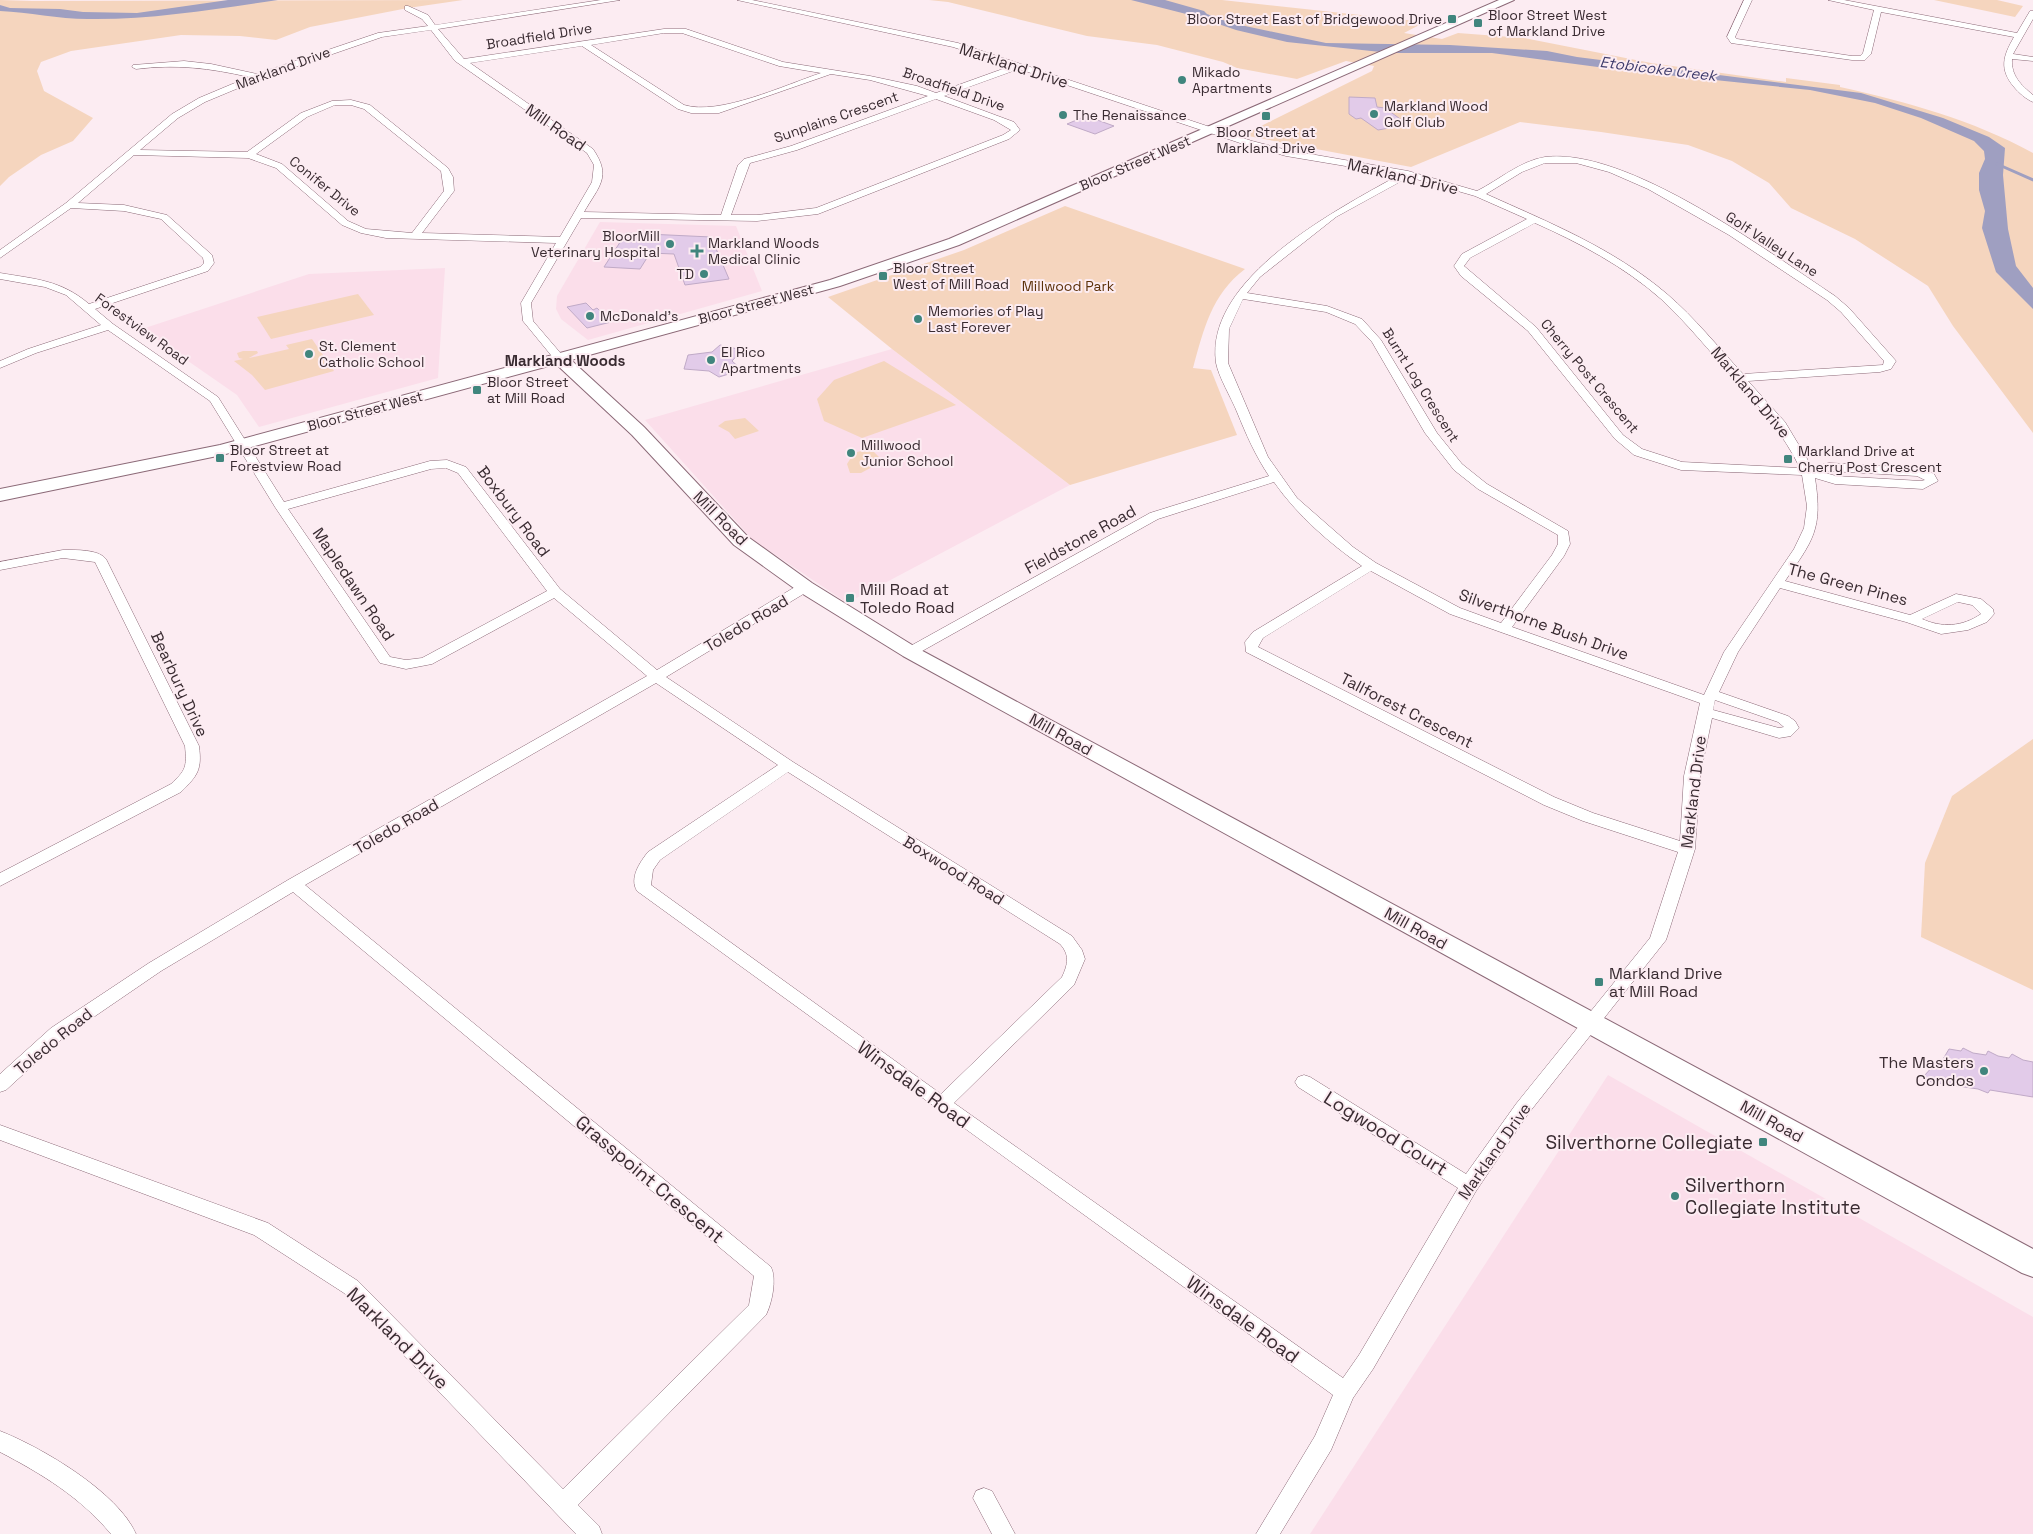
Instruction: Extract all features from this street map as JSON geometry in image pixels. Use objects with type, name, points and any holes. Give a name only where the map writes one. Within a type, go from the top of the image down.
[{"type":"main road","name":"Bloor Street West","points":[[0,495],[188,458],[835,283],[898,263],[954,242],[1354,69],[1508,0]]},
{"type":"main road","name":"Mill Road","points":[[559,358],[638,431],[741,540],[806,587],[910,652],[2033,1264]]},
{"type":"street","name":"Markland Drive","points":[[0,255],[69,205],[131,152],[190,106],[257,77],[361,40],[432,26],[616,0]]},
{"type":"street","name":"Markland Drive","points":[[741,0],[956,46],[1211,131],[1274,150],[1408,174],[1478,194],[1536,218],[1568,234],[1629,271],[1662,296],[1688,320],[1789,435],[1808,472],[1814,506],[1810,528],[1800,549],[1731,652],[1708,702],[1692,776],[1687,849],[1658,940],[1522,1109],[1468,1185],[1366,1362],[1345,1392],[1323,1443],[1267,1534]]},
{"type":"street","points":[[1748,0],[1731,36],[1734,41],[1852,58],[1862,58],[1867,54],[1878,10]]},
{"type":"street","points":[[1832,0],[2019,36]]},
{"type":"street","name":"Mill Road","points":[[408,8],[421,14],[453,54],[590,150],[599,165],[596,182],[526,303],[528,321],[559,358]]},
{"type":"street","points":[[2033,13],[2006,62],[2008,74],[2021,90],[2033,99]]},
{"type":"street","name":"Broadfield Drive","points":[[463,62],[664,31],[683,31],[770,61],[896,83],[998,118],[1011,124],[1016,130],[1006,137],[818,211],[776,217],[724,218],[577,215]]},
{"type":"street","points":[[584,44],[691,110],[719,110],[829,72]]},
{"type":"street","points":[[2008,56],[2033,59]]},
{"type":"street","points":[[136,67],[195,62],[257,77]]},
{"type":"street","name":"Sunplains Crescent","points":[[724,218],[729,210],[743,165],[747,161],[794,148],[1019,66]]},
{"type":"street","points":[[249,155],[319,107],[353,102],[367,107],[445,170],[448,177],[449,191],[415,236]]},
{"type":"street","name":"Conifer Drive","points":[[131,152],[249,155],[279,166],[345,223],[375,234],[562,240]]},
{"type":"street","name":"Golf Valley Lane","points":[[1478,194],[1536,162],[1554,159],[1586,161],[1630,178],[1686,205],[1831,298],[1845,310],[1890,361],[1889,365],[1880,369],[1740,378]]},
{"type":"street","name":"Silverthorne Bush Drive","points":[[1408,174],[1333,215],[1256,276],[1240,295],[1224,329],[1222,363],[1262,457],[1293,501],[1348,550],[1370,566],[1455,610],[1708,702]]},
{"type":"street","points":[[69,205],[124,208],[153,213],[164,218],[208,257],[209,263],[204,269],[86,308]]},
{"type":"street","name":"Cherry Post Crescent","points":[[1536,218],[1466,256],[1461,261],[1460,266],[1465,274],[1536,333],[1627,445],[1652,458],[1681,466],[1808,472]]},
{"type":"street","name":"Forestview Road","points":[[0,276],[56,286],[70,293],[109,326],[214,399],[242,444]]},
{"type":"street","name":"Burnt Log Crescent","points":[[1240,295],[1324,309],[1350,317],[1364,325],[1377,341],[1440,447],[1458,467],[1486,490],[1533,514],[1564,534],[1564,544],[1558,556],[1504,629]]},
{"type":"street","points":[[0,364],[32,350],[109,326]]},
{"type":"street","name":"Mapledawn Road","points":[[242,444],[281,507],[377,649],[385,660],[393,664],[415,664],[427,661],[555,592]]},
{"type":"street","name":"Boxbury Road","points":[[281,507],[419,468],[452,465],[462,470],[469,477],[555,592],[656,677]]},
{"type":"street","points":[[1829,467],[1916,472],[1928,475],[1932,481],[1922,485],[1835,480],[1808,472],[1829,467]]},
{"type":"street","name":"Fieldstone Road","points":[[910,652],[1154,516],[1277,478]]},
{"type":"street","name":"Bearbury Drive","points":[[0,566],[60,554],[84,553],[100,559],[188,737],[195,759],[194,767],[176,788],[0,880]]},
{"type":"street","name":"Tallforest Crescent","points":[[1370,566],[1258,635],[1252,642],[1252,650],[1549,801],[1588,817],[1687,849]]},
{"type":"street","name":"The Green Pines","points":[[1776,583],[1911,619],[1935,630],[1950,631],[1984,618],[1988,612],[1982,605],[1973,600],[1956,598],[1911,619]]},
{"type":"street","name":"Toledo Road","points":[[0,1085],[57,1033],[155,967],[294,884],[656,677],[806,587]]},
{"type":"street","name":"Boxwood Road","points":[[656,677],[788,766],[1066,940],[1076,949],[1076,968],[1068,981],[942,1104]]},
{"type":"street","name":"Winsdale Road","points":[[788,766],[654,856],[645,867],[643,887],[942,1104],[1345,1392]]},
{"type":"street","name":"Grasspoint Crescent","points":[[294,884],[764,1273],[759,1309],[562,1505]]},
{"type":"street","name":"Logwood Court","points":[[1304,1082],[1468,1185]]},
{"type":"street","name":"Markland Drive","points":[[0,1132],[261,1229],[351,1288],[591,1534]]},
{"type":"street","points":[[0,1441],[75,1482],[108,1512],[125,1534]]},
{"type":"street","points":[[984,1498],[1004,1534]]},
{"type":"shaded area","name":"Markland Woods","points":[[600,222],[736,226],[762,291],[588,340],[561,319],[556,309],[557,296]]},
{"type":"shaded area","name":"St. Clement Catholic School","points":[[445,268],[438,378],[259,427],[237,395],[142,329],[309,274]]},
{"type":"shaded area","name":"Millwood Junior School","points":[[892,349],[1070,485],[847,603],[752,539],[645,420]]},
{"type":"shaded area","name":"Silverthorn Collegiate Institute","points":[[1608,1075],[2033,1317],[2033,1534],[1310,1534]]},
{"type":"green space","points":[[0,0],[463,0],[408,8],[310,27],[276,40],[240,36],[181,35],[71,51],[41,62],[37,71],[44,91],[93,118],[73,141],[41,155],[9,177],[0,186]]},
{"type":"green space","name":"Markland Wood Golf Club","points":[[929,0],[1222,0],[1425,22],[1404,33],[1442,39],[1458,33],[1524,38],[1651,63],[1786,82],[1786,78],[1840,85],[1840,87],[1939,113],[1987,131],[2033,153],[2033,433],[1953,326],[1928,286],[1855,239],[1791,208],[1769,183],[1732,161],[1688,145],[1520,122],[1411,167],[1243,135],[1372,71],[1374,66],[1346,61],[1297,79],[1237,68],[1223,62],[1157,45],[1087,36],[948,2]]},
{"type":"green space","points":[[1934,0],[1997,0],[2023,6],[2015,17]]},
{"type":"green space","name":"Millwood Park","points":[[1065,206],[1245,269],[1224,290],[1210,314],[1193,368],[1211,370],[1237,435],[1070,485],[892,349],[828,297],[964,250]]},
{"type":"green space","points":[[358,294],[374,315],[271,339],[257,317]]},
{"type":"green space","points":[[312,339],[334,371],[265,390],[252,375],[234,361],[243,359],[239,358],[237,353],[243,351],[257,351],[258,353],[249,358],[289,349],[286,345]]},
{"type":"green space","points":[[884,361],[956,405],[862,438],[824,421],[817,399],[834,380]]},
{"type":"green space","points":[[745,418],[759,431],[735,439],[729,432],[718,426],[725,421]]},
{"type":"green space","points":[[864,450],[874,452],[880,458],[878,464],[861,473],[850,473],[847,464],[854,453]]},
{"type":"green space","points":[[2033,739],[2033,990],[1921,937],[1925,863],[1952,796]]},
{"type":"water","points":[[228,0],[278,0],[183,13],[112,19],[77,19],[0,11],[0,5],[10,8],[137,13]]},
{"type":"water","name":"Etobicoke Creek","points":[[1131,0],[1165,0],[1204,11],[1207,14],[1231,23],[1326,43],[1450,45],[1547,51],[1577,57],[1861,93],[1943,118],[1989,137],[2005,148],[2003,175],[2008,229],[2016,266],[2033,288],[2033,309],[1996,272],[1982,228],[1985,211],[1979,190],[1979,173],[1985,159],[1984,151],[1974,141],[1921,118],[1875,103],[1810,90],[1628,71],[1492,53],[1390,53],[1287,42],[1236,30],[1198,17]]},
{"type":"building","name":"Markland Wood Golf Club","points":[[1349,97],[1375,98],[1377,107],[1385,108],[1403,121],[1395,122],[1401,126],[1378,130],[1361,118],[1356,119],[1349,114]]},
{"type":"building","points":[[1086,116],[1114,126],[1095,134],[1067,124]]},
{"type":"building","points":[[626,233],[711,237],[729,279],[685,285],[674,254],[650,253],[640,269],[604,267]]},
{"type":"building","name":"McDonald's","points":[[586,303],[593,310],[597,308],[611,322],[587,328],[567,307]]},
{"type":"building","name":"El Rico Apartments","points":[[720,345],[742,350],[732,361],[742,370],[719,377],[709,371],[684,369],[688,355],[712,352]]},
{"type":"building","name":"The Masters Condos","points":[[1963,1048],[1973,1053],[1986,1055],[1988,1051],[1998,1056],[2009,1058],[2012,1054],[2023,1060],[2033,1062],[2033,1097],[1990,1090],[1988,1093],[1978,1089],[1931,1082],[1924,1076],[1934,1065],[1939,1066],[1949,1049],[1961,1051]]},
{"type":"waterway","points":[[1997,164],[2033,180]]},
{"type":"place","name":"Bloor Street East of Bridgewood Drive","points":[[1452,19]]},
{"type":"place","name":"Bloor Street West of Markland Drive","points":[[1478,23]]},
{"type":"place","name":"Mikado Apartments","points":[[1182,80]]},
{"type":"place","name":"Markland Wood Golf Club","points":[[1374,114]]},
{"type":"place","name":"The Renaissance","points":[[1063,115]]},
{"type":"place","name":"Bloor Street at Markland Drive","points":[[1266,116]]},
{"type":"place","name":"BloorMill Veterinary Hospital","points":[[670,244]]},
{"type":"place","name":"Markland Woods Medical Clinic","points":[[697,251]]},
{"type":"place","name":"TD","points":[[704,274]]},
{"type":"place","name":"Bloor Street West of Mill Road","points":[[883,276]]},
{"type":"place","name":"McDonald's","points":[[590,316]]},
{"type":"place","name":"Memories of Play Last Forever","points":[[918,319]]},
{"type":"place","name":"St. Clement Catholic School","points":[[309,354]]},
{"type":"place","name":"El Rico Apartments","points":[[711,360]]},
{"type":"place","name":"Bloor Street at Mill Road","points":[[477,390]]},
{"type":"place","name":"Millwood Junior School","points":[[851,453]]},
{"type":"place","name":"Bloor Street at Forestview Road","points":[[220,458]]},
{"type":"place","name":"Markland Drive at Cherry Post Crescent","points":[[1788,459]]},
{"type":"place","name":"Mill Road at Toledo Road","points":[[850,598]]},
{"type":"place","name":"Markland Drive at Mill Road","points":[[1599,982]]},
{"type":"place","name":"The Masters Condos","points":[[1984,1071]]},
{"type":"place","name":"Silverthorne Collegiate","points":[[1763,1142]]},
{"type":"place","name":"Silverthorn Collegiate Institute","points":[[1675,1196]]},
{"type":"district","name":"Markland Woods","points":[[565,361]]}]
